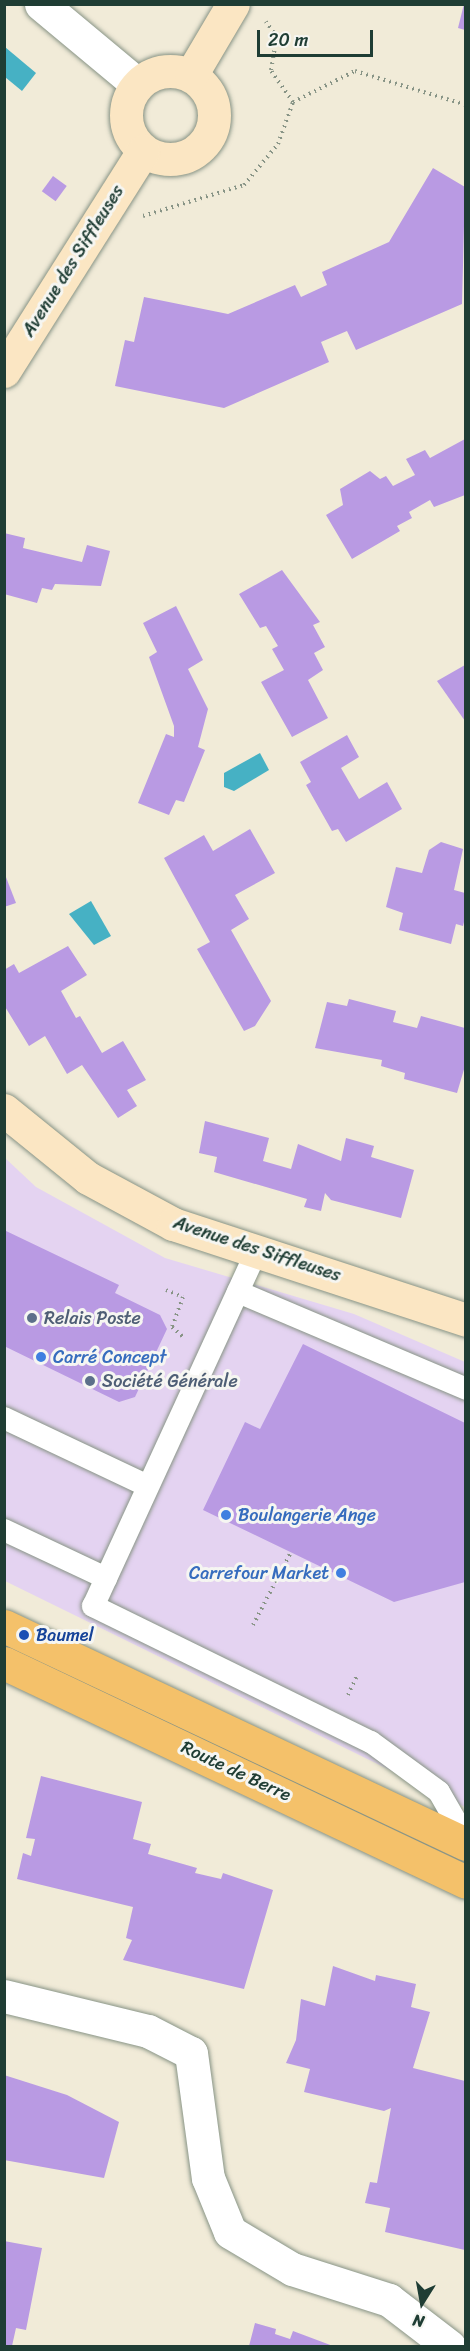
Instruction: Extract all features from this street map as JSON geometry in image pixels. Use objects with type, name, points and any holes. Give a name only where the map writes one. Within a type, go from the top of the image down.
[{"type":"main road","name":"Route de Berre","points":[[4,1626],[465,1844]]},
{"type":"main road","name":"Route de Berre","points":[[4,1663],[465,1882]]},
{"type":"street","points":[[41,4],[137,84]]},
{"type":"street","points":[[191,75],[246,9]]},
{"type":"street","points":[[163,71],[191,75],[212,97],[214,126],[199,151],[171,161],[142,151],[128,131],[126,106],[137,84],[163,71]]},
{"type":"street","name":"Avenue des Siffleuses","points":[[4,371],[142,151]]},
{"type":"street","name":"Avenue des Siffleuses","points":[[7,1118],[88,1178],[173,1224],[258,1248],[465,1320]]},
{"type":"street","points":[[4,1996],[148,2031],[191,2053],[207,2178],[230,2232],[292,2269],[389,2300],[449,2346]]},
{"type":"lane","points":[[258,1248],[93,1606],[371,1742],[440,1792],[465,1839]]},
{"type":"lane","points":[[237,1292],[465,1389]]},
{"type":"lane","points":[[4,1418],[148,1486]]},
{"type":"lane","points":[[4,1530],[106,1578]]},
{"type":"path","points":[[246,9],[277,37],[271,70],[293,102]]},
{"type":"path","points":[[107,208],[148,217],[244,185],[278,144],[293,102],[356,71],[465,105]]},
{"type":"path","points":[[166,1290],[183,1297],[172,1327]]},
{"type":"path","points":[[253,1625],[291,1552]]},
{"type":"shaded area","points":[[4,1157],[36,1187],[165,1258],[354,1314],[465,1362],[465,1807],[5,1581]]},
{"type":"water","points":[[5,47],[36,73],[22,91],[5,77]]},
{"type":"water","points":[[260,753],[269,770],[234,791],[224,787],[224,773]]},
{"type":"water","points":[[91,901],[111,936],[94,945],[69,914]]},
{"type":"building","points":[[465,4],[465,30],[458,28]]},
{"type":"building","points":[[433,168],[465,187],[462,304],[356,350],[347,331],[321,342],[329,362],[224,408],[115,386],[125,340],[134,342],[144,297],[228,314],[295,285],[301,297],[327,285],[322,272],[389,242]]},
{"type":"building","points":[[53,176],[67,186],[56,201],[42,191]]},
{"type":"building","points":[[465,439],[465,495],[434,507],[430,500],[409,512],[412,518],[397,526],[400,531],[352,559],[326,515],[343,505],[340,489],[370,471],[380,479],[386,476],[393,486],[415,475],[406,459],[425,450],[430,458]]},
{"type":"building","points":[[4,533],[25,538],[23,548],[82,562],[87,545],[110,551],[101,586],[55,584],[52,590],[42,588],[37,603],[4,594]]},
{"type":"building","points":[[282,570],[320,622],[313,625],[325,647],[314,653],[323,670],[308,680],[328,718],[292,737],[261,682],[284,670],[272,649],[278,646],[266,626],[260,628],[239,594]]},
{"type":"building","points":[[176,606],[203,660],[188,669],[208,709],[198,747],[205,750],[184,802],[176,800],[169,815],[138,803],[166,734],[174,737],[174,726],[149,657],[157,652],[143,623]]},
{"type":"building","points":[[465,665],[465,721],[437,681]]},
{"type":"building","points":[[347,735],[359,757],[341,768],[359,799],[387,782],[402,809],[346,842],[338,829],[332,831],[306,785],[311,782],[300,762]]},
{"type":"building","points":[[250,829],[275,873],[235,895],[249,919],[231,930],[271,1001],[255,1026],[244,1031],[197,949],[210,942],[164,858],[204,835],[213,851]]},
{"type":"building","points":[[441,842],[463,849],[454,890],[465,893],[465,918],[463,926],[456,924],[451,944],[399,930],[403,913],[386,907],[396,867],[422,873],[429,850]]},
{"type":"building","points":[[4,872],[16,903],[4,907]]},
{"type":"building","points":[[68,946],[87,975],[61,991],[76,1018],[80,1016],[102,1053],[123,1041],[146,1080],[127,1090],[137,1106],[118,1118],[82,1065],[67,1074],[45,1036],[29,1046],[4,1005],[4,970],[14,964],[19,973]]},
{"type":"building","points":[[349,999],[396,1011],[393,1022],[417,1028],[421,1016],[465,1028],[465,1066],[457,1093],[404,1079],[405,1073],[381,1066],[382,1060],[315,1048],[327,1002],[347,1006]]},
{"type":"building","points":[[205,1121],[269,1138],[263,1161],[291,1169],[298,1144],[341,1161],[346,1138],[374,1146],[371,1157],[414,1170],[401,1218],[331,1200],[325,1193],[321,1211],[304,1207],[307,1199],[214,1172],[217,1157],[199,1153]]},
{"type":"building","points":[[4,1230],[119,1285],[115,1293],[160,1315],[167,1329],[135,1397],[119,1402],[4,1346]]},
{"type":"building","points":[[303,1344],[465,1423],[465,1582],[394,1602],[203,1510],[245,1422],[260,1429]]},
{"type":"building","points":[[41,1776],[142,1802],[133,1839],[151,1844],[148,1854],[197,1868],[195,1873],[221,1879],[223,1873],[273,1890],[244,1989],[123,1960],[132,1940],[126,1938],[133,1907],[17,1879],[23,1853],[31,1856],[35,1839],[26,1838]]},
{"type":"building","points":[[333,1966],[375,1981],[376,1975],[416,1984],[411,2007],[430,2012],[413,2068],[465,2081],[465,2250],[385,2232],[390,2208],[365,2203],[370,2182],[377,2183],[391,2108],[384,2111],[304,2092],[310,2069],[286,2063],[296,2040],[301,1999],[325,2006]]},
{"type":"building","points":[[4,2075],[67,2095],[119,2122],[104,2178],[4,2160]]},
{"type":"building","points":[[4,2241],[42,2248],[26,2330],[16,2328],[12,2346],[4,2346]]},
{"type":"building","points":[[255,2323],[276,2329],[275,2334],[290,2339],[293,2331],[333,2346],[249,2346]]},
{"type":"place","name":"Relais Poste","points":[[32,1318]]},
{"type":"place","name":"Carré Concept","points":[[41,1357]]},
{"type":"place","name":"Société Générale","points":[[90,1381]]},
{"type":"place","name":"Boulangerie Ange","points":[[226,1515]]},
{"type":"place","name":"Carrefour Market","points":[[341,1573]]},
{"type":"place","name":"Baumel","points":[[24,1635]]}]
